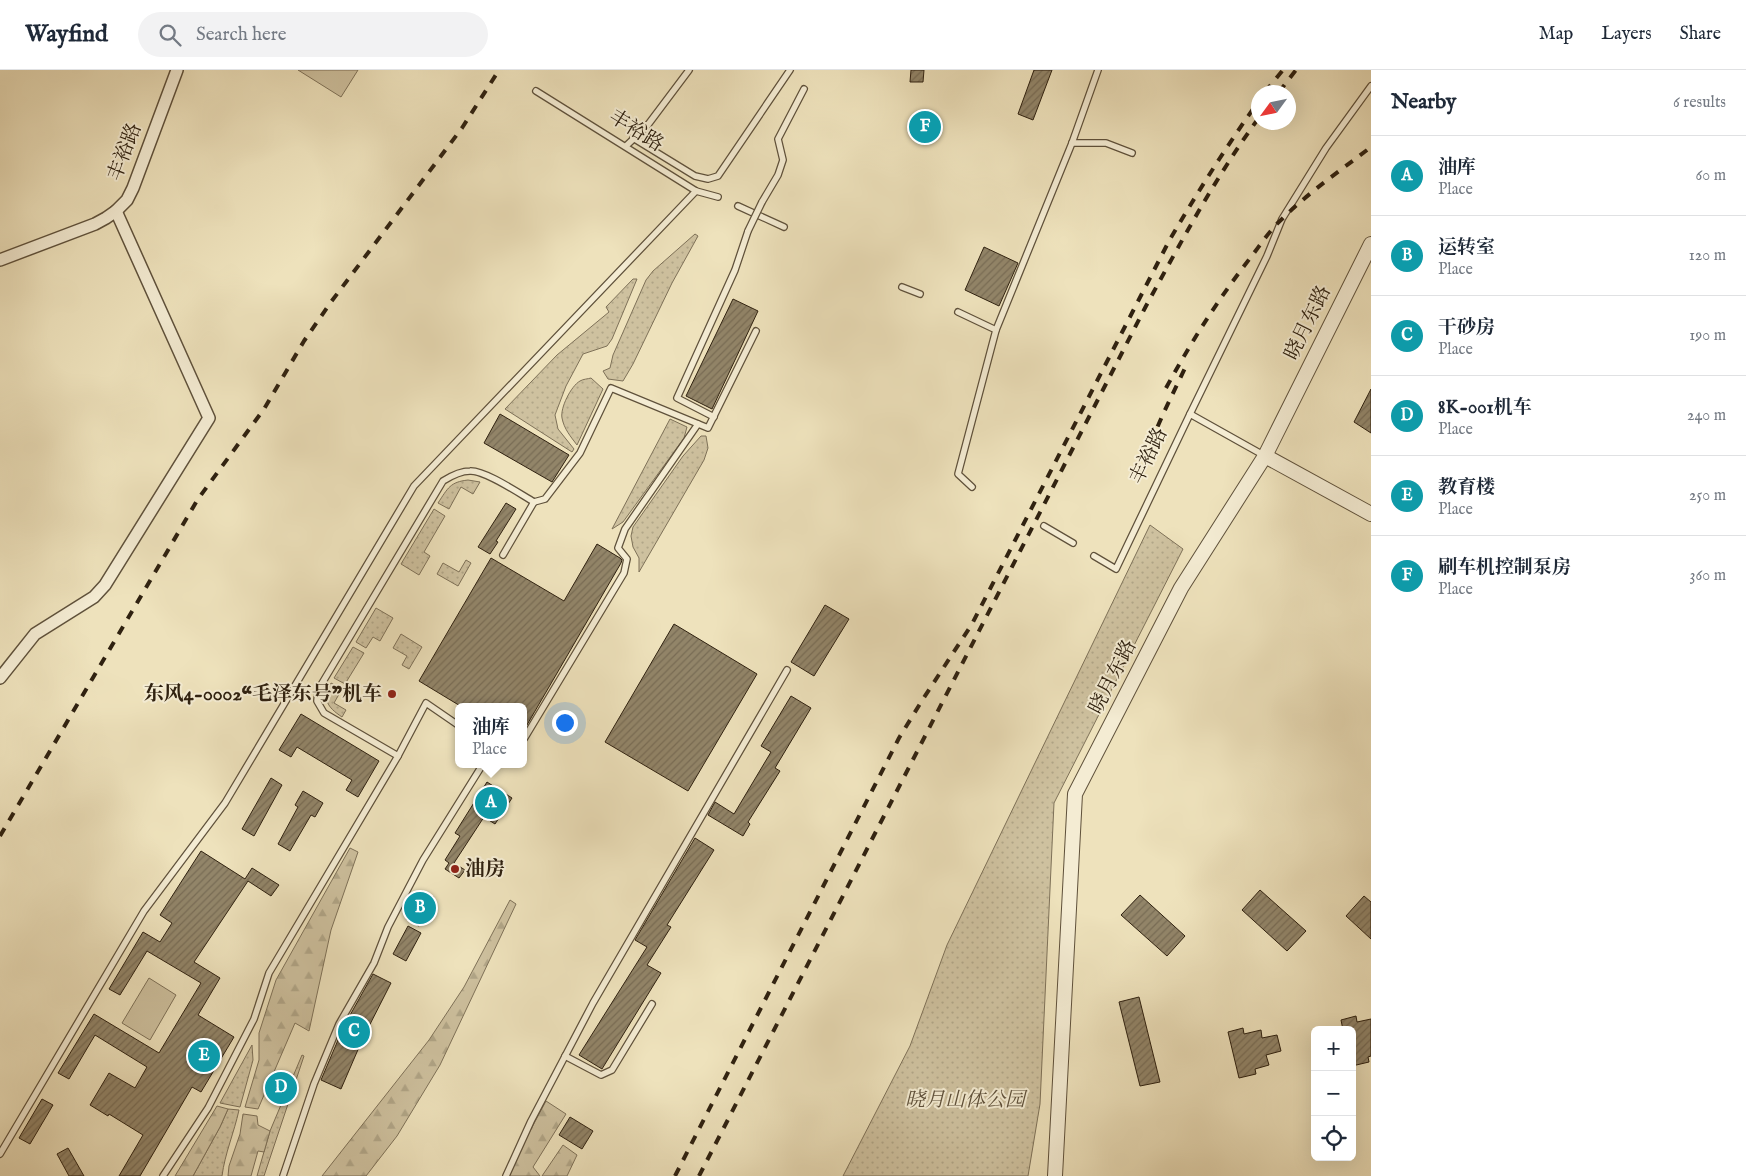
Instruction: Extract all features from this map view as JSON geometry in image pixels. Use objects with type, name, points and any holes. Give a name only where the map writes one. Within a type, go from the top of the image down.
[{"type":"street","name":"丰裕路","points":[[0,260],[95,224],[127,200],[177,70]]},
{"type":"street","points":[[0,678],[35,634],[94,597],[106,585],[209,418],[116,210]]},
{"type":"street","name":"晓月东路","points":[[1054,1176],[1075,794],[1181,588],[1265,456],[1371,244]]},
{"type":"street","points":[[1265,456],[1371,514]]},
{"type":"lane","points":[[626,146],[647,126],[690,70]]},
{"type":"lane","points":[[633,138],[695,176],[708,179],[718,176],[790,70]]},
{"type":"lane","points":[[972,487],[958,474],[996,330],[1072,143],[1098,70]]},
{"type":"lane","points":[[1190,414],[1267,256],[1282,219],[1326,148],[1371,86]]},
{"type":"lane","points":[[714,417],[677,398],[735,270],[748,231],[778,175],[783,160],[778,139],[804,89]]},
{"type":"lane","name":"丰裕路","points":[[536,91],[696,191],[718,197]]},
{"type":"lane","points":[[1072,143],[1106,143],[1132,153]]},
{"type":"lane","points":[[0,1154],[144,911],[224,803],[414,486],[696,191]]},
{"type":"lane","points":[[738,206],[784,227]]},
{"type":"lane","points":[[902,287],[920,294]]},
{"type":"lane","points":[[958,312],[996,330]]},
{"type":"lane","points":[[398,756],[324,713],[317,701],[318,690],[444,480],[452,475],[470,471],[484,474],[534,502],[545,499],[580,453],[611,388],[708,428],[756,331]]},
{"type":"lane","name":"丰裕路","points":[[1094,556],[1116,569],[1190,414],[1265,456]]},
{"type":"lane","points":[[527,734],[624,573],[627,559],[618,548],[624,529],[698,424]]},
{"type":"lane","points":[[504,555],[534,502]]},
{"type":"lane","points":[[1044,526],[1073,543]]},
{"type":"lane","points":[[506,1176],[531,1121],[593,1003],[787,670]]},
{"type":"lane","points":[[163,1176],[208,1108],[254,1019],[269,973],[398,756],[426,704],[455,722]]},
{"type":"lane","points":[[283,1176],[314,1084],[339,1024],[374,963],[388,927],[423,860],[480,768]]},
{"type":"lane","points":[[565,1056],[601,1075],[612,1070],[652,1004]]},
{"type":"green space","points":[[298,70],[358,70],[341,97]]},
{"type":"green space","points":[[695,234],[698,236],[672,283],[623,381],[608,379],[603,371],[610,368],[613,355],[646,280],[653,271]]},
{"type":"green space","points":[[633,279],[637,279],[612,339],[607,346],[583,354],[566,386],[555,415],[558,429],[574,449],[572,452],[505,409],[557,355],[609,312],[606,307]]},
{"type":"green space","points":[[591,378],[603,389],[577,445],[564,426],[562,414],[564,403],[570,392],[581,380]]},
{"type":"green space","points":[[670,419],[687,427],[684,438],[623,522],[612,529]]},
{"type":"green space","points":[[701,436],[706,436],[708,448],[704,460],[639,572],[639,558],[633,547],[631,536],[633,527],[683,456]]},
{"type":"green space","points":[[468,480],[480,482],[473,494],[461,487],[449,509],[438,503],[453,484]]},
{"type":"green space","points":[[434,509],[445,516],[424,552],[430,556],[419,575],[401,564]]},
{"type":"green space","name":"晓月山体公园","points":[[1150,525],[1183,549],[1054,803],[1040,1104],[1028,1176],[843,1176],[910,1046],[947,945]]},
{"type":"green space","points":[[466,560],[471,563],[458,586],[437,574],[443,563],[459,572]]},
{"type":"green space","points":[[376,608],[393,618],[380,641],[373,637],[366,648],[356,642]]},
{"type":"green space","points":[[401,634],[422,647],[409,669],[402,665],[407,656],[393,648]]},
{"type":"green space","points":[[353,647],[364,653],[345,684],[334,678]]},
{"type":"green space","points":[[331,683],[342,689],[334,703],[346,710],[342,717],[333,710],[328,702],[327,694]]},
{"type":"green space","points":[[350,848],[358,852],[331,930],[309,1031],[295,1023],[258,1109],[245,1107],[259,1060],[259,1033],[276,980]]},
{"type":"green space","points":[[510,900],[516,904],[440,1065],[397,1136],[366,1176],[322,1176],[429,1040],[464,987]]},
{"type":"green space","points":[[149,978],[176,995],[150,1040],[122,1023]]},
{"type":"green space","points":[[252,1045],[253,1060],[240,1107],[220,1103]]},
{"type":"green space","points":[[302,1055],[304,1056],[264,1176],[257,1176],[270,1131]]},
{"type":"green space","points":[[546,1101],[566,1114],[533,1167],[540,1176],[506,1176]]},
{"type":"green space","points":[[217,1106],[228,1109],[193,1176],[175,1176]]},
{"type":"green space","points":[[228,1109],[239,1110],[222,1176],[193,1176],[220,1127]]},
{"type":"green space","points":[[243,1114],[257,1116],[258,1125],[270,1131],[264,1152],[258,1151],[251,1176],[228,1176],[229,1166],[240,1134]]},
{"type":"green space","points":[[563,1145],[577,1155],[567,1176],[542,1176]]},
{"type":"building","points":[[911,70],[924,70],[923,82],[910,82]]},
{"type":"building","points":[[1034,70],[1052,70],[1033,120],[1018,114]]},
{"type":"building","points":[[984,247],[1018,263],[999,306],[965,290]]},
{"type":"building","points":[[733,299],[758,311],[712,409],[686,396]]},
{"type":"building","points":[[1371,389],[1371,433],[1354,422]]},
{"type":"building","points":[[500,414],[569,455],[552,482],[484,443]]},
{"type":"building","points":[[506,503],[516,509],[490,554],[478,547]]},
{"type":"building","points":[[597,544],[622,560],[527,725],[527,703],[455,703],[419,681],[491,558],[564,601]]},
{"type":"building","points":[[825,605],[849,619],[814,676],[791,662]]},
{"type":"building","points":[[674,624],[757,674],[688,791],[605,742]]},
{"type":"building","points":[[791,696],[811,708],[775,768],[780,771],[748,822],[750,824],[743,836],[708,815],[715,802],[734,814],[771,752],[761,746]]},
{"type":"building","points":[[301,714],[379,761],[358,797],[346,790],[352,780],[297,747],[291,757],[279,750]]},
{"type":"building","points":[[271,778],[282,785],[254,836],[242,829]]},
{"type":"building","points":[[487,782],[512,798],[495,824],[484,817],[454,863],[465,870],[459,878],[445,869],[449,863],[445,860],[460,836],[455,833]]},
{"type":"building","points":[[303,791],[323,803],[315,817],[311,815],[290,851],[278,844],[298,807],[295,805]]},
{"type":"building","points":[[695,838],[714,850],[667,925],[671,927],[647,965],[661,973],[602,1069],[579,1055],[647,947],[635,940]]},
{"type":"building","points":[[201,851],[245,879],[252,868],[279,885],[271,896],[248,881],[194,962],[220,978],[198,1015],[234,1037],[201,1092],[192,1087],[140,1176],[119,1176],[143,1135],[109,1114],[108,1116],[90,1105],[109,1073],[135,1088],[147,1067],[95,1035],[69,1079],[58,1073],[94,1014],[159,1053],[201,983],[147,951],[120,995],[109,989],[143,932],[160,942],[172,923],[160,915]]},
{"type":"building","points":[[1260,890],[1306,931],[1287,951],[1242,910]]},
{"type":"building","points":[[422,891],[434,897],[419,926],[406,919]]},
{"type":"building","points":[[1140,895],[1185,936],[1167,956],[1121,915]]},
{"type":"building","points":[[1364,896],[1371,902],[1371,939],[1346,916]]},
{"type":"building","points":[[408,926],[421,933],[406,961],[393,954]]},
{"type":"building","points":[[373,974],[391,983],[363,1038],[341,1089],[321,1080],[344,1026]]},
{"type":"building","points":[[1139,997],[1160,1082],[1140,1086],[1119,1002]]},
{"type":"building","points":[[1356,1016],[1357,1022],[1371,1019],[1371,1056],[1368,1057],[1369,1062],[1356,1065],[1356,1026],[1342,1026],[1341,1020]]},
{"type":"building","points":[[1243,1028],[1244,1034],[1261,1030],[1262,1038],[1277,1035],[1281,1051],[1266,1055],[1269,1065],[1255,1069],[1256,1074],[1239,1078],[1228,1032]]},
{"type":"building","points":[[42,1099],[53,1105],[30,1144],[19,1138]]},
{"type":"building","points":[[570,1117],[593,1131],[582,1149],[559,1135]]},
{"type":"building","points":[[68,1148],[84,1176],[69,1176],[57,1154]]},
{"type":"railway","points":[[0,836],[198,499],[264,409],[304,341],[331,302],[462,128],[499,70]]},
{"type":"railway","points":[[1271,85],[1283,70]]},
{"type":"railway","points":[[1284,85],[1296,70]]},
{"type":"railway","points":[[675,1176],[899,738],[972,624],[1169,241],[1212,170],[1251,112]]},
{"type":"railway","points":[[699,1176],[1146,306],[1185,234],[1251,129]]},
{"type":"railway","points":[[1166,388],[1195,337],[1217,304],[1274,228],[1314,190],[1371,147]]},
{"type":"railway","points":[[1136,476],[1187,364]]},
{"type":"place","name":"刷车机控制泵房","points":[[925,127]]},
{"type":"place","name":"东风4-0002“毛泽东号”机车","points":[[392,694]]},
{"type":"place","name":"油库","points":[[491,803]]},
{"type":"place","name":"油房","points":[[455,869]]},
{"type":"place","name":"运转室","points":[[420,908]]},
{"type":"place","name":"干砂房","points":[[354,1032]]},
{"type":"place","name":"教育楼","points":[[204,1056]]},
{"type":"place","name":"8K-001机车","points":[[281,1088]]}]
